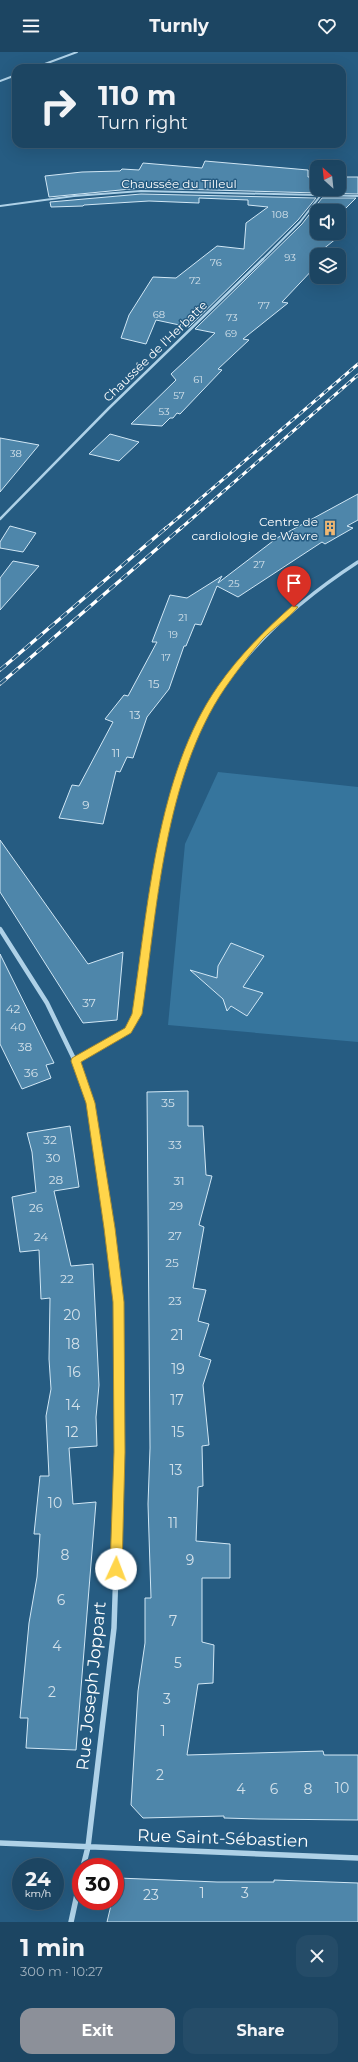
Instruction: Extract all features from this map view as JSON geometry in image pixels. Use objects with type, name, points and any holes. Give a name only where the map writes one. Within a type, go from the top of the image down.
[{"type":"street","points":[[45,64],[77,52]]},
{"type":"street","points":[[0,81],[12,76]]},
{"type":"street","name":"Chaussée du Tilleul","points":[[0,206],[86,195],[141,191],[310,195]]},
{"type":"street","name":"Chaussée de l'Herbatte","points":[[0,519],[104,413],[177,344],[300,222],[320,196]]},
{"type":"street","name":"Chaussée du Tilleul","points":[[346,196],[358,196]]},
{"type":"street","points":[[75,1061],[128,1030],[137,1014],[159,866],[177,782],[200,726],[221,687],[260,638],[294,607],[336,576],[358,562]]},
{"type":"street","name":"Rue Joseph Joppart","points":[[0,929],[47,1003],[75,1061],[91,1103],[110,1228],[118,1302],[120,1452],[114,1628],[88,1847],[85,1858]]},
{"type":"street","name":"Rue Saint-Sébastien","points":[[0,1843],[358,1858]]},
{"type":"street","points":[[71,1922],[74,1910]]},
{"type":"shaded area","points":[[218,772],[358,787],[358,1042],[168,1025],[185,844]]},
{"type":"building","points":[[205,161],[308,170],[308,177],[310,177],[310,193],[141,188],[49,197],[45,176],[82,172],[120,171],[122,169],[139,170],[143,163],[202,168]]},
{"type":"building","points":[[346,177],[358,177],[358,194],[346,194]]},
{"type":"building","points":[[141,194],[316,198],[298,220],[189,327],[156,320],[146,344],[121,338],[129,315],[153,277],[176,278],[217,246],[244,249],[246,223],[268,207],[248,205],[248,200],[199,198],[199,203],[149,201],[51,207],[50,202]]},
{"type":"building","points":[[322,198],[356,198],[346,208],[346,204],[317,204]]},
{"type":"building","points":[[310,214],[310,240],[334,240],[324,248],[310,248],[310,272],[282,302],[288,303],[243,339],[249,340],[218,369],[222,370],[180,414],[177,413],[162,426],[131,424],[176,380],[171,374],[215,333],[195,329],[302,224]]},
{"type":"building","points":[[110,434],[139,442],[119,461],[89,454]]},
{"type":"building","points":[[0,438],[39,445],[0,492]]},
{"type":"building","points":[[358,494],[358,520],[347,526],[353,528],[325,544],[322,542],[238,597],[217,586],[201,625],[195,624],[186,646],[184,646],[169,689],[147,717],[133,758],[127,757],[120,772],[116,771],[103,824],[59,818],[72,785],[79,786],[113,722],[105,719],[124,695],[128,696],[157,642],[152,642],[170,595],[187,598],[222,576],[218,583],[277,538]]},
{"type":"building","points":[[10,526],[36,533],[23,552],[0,548],[0,542]]},
{"type":"building","points":[[13,561],[39,566],[0,610],[0,578]]},
{"type":"building","points":[[0,840],[88,964],[123,952],[117,1020],[83,1023],[0,892]]},
{"type":"building","points":[[231,943],[264,956],[243,987],[263,993],[247,1016],[231,1006],[227,1011],[223,999],[190,970],[217,978],[218,966]]},
{"type":"building","points":[[0,954],[54,1063],[46,1065],[51,1078],[22,1089],[0,1044]]},
{"type":"building","points":[[188,1091],[188,1126],[203,1126],[206,1175],[212,1176],[199,1225],[204,1227],[193,1288],[206,1290],[198,1321],[209,1324],[199,1356],[211,1360],[203,1385],[209,1445],[202,1446],[203,1486],[198,1487],[196,1541],[230,1544],[230,1578],[202,1578],[202,1642],[214,1645],[213,1683],[198,1684],[187,1755],[323,1751],[324,1755],[358,1755],[358,1820],[224,1818],[224,1816],[143,1818],[131,1805],[138,1691],[145,1643],[145,1598],[151,1598],[148,1504],[150,1448],[147,1092]]},
{"type":"building","points":[[70,1126],[79,1187],[54,1191],[71,1266],[93,1264],[99,1385],[96,1417],[97,1446],[69,1448],[73,1504],[96,1502],[76,1750],[26,1748],[28,1718],[20,1718],[29,1623],[37,1577],[40,1534],[34,1534],[40,1476],[49,1476],[46,1416],[51,1389],[49,1359],[50,1298],[41,1299],[39,1250],[20,1252],[12,1197],[36,1192],[32,1152],[27,1133]]},
{"type":"building","points":[[124,1878],[217,1882],[274,1882],[274,1880],[358,1883],[358,1922],[107,1922],[110,1910],[124,1910]]},
{"type":"railway","points":[[165,529],[358,364]]},
{"type":"railway","points":[[180,529],[358,375]]},
{"type":"railway","points":[[0,670],[166,528]]},
{"type":"railway","points":[[0,684],[181,528]]},
{"type":"place","name":"Centre de cardiologie de Wavre","points":[[330,528]]},
{"type":"route","points":[[116,1569],[120,1452],[118,1302],[110,1228],[91,1103],[75,1061],[128,1030],[137,1014],[159,866],[177,782],[200,726],[221,687],[260,638],[294,607]]}]
